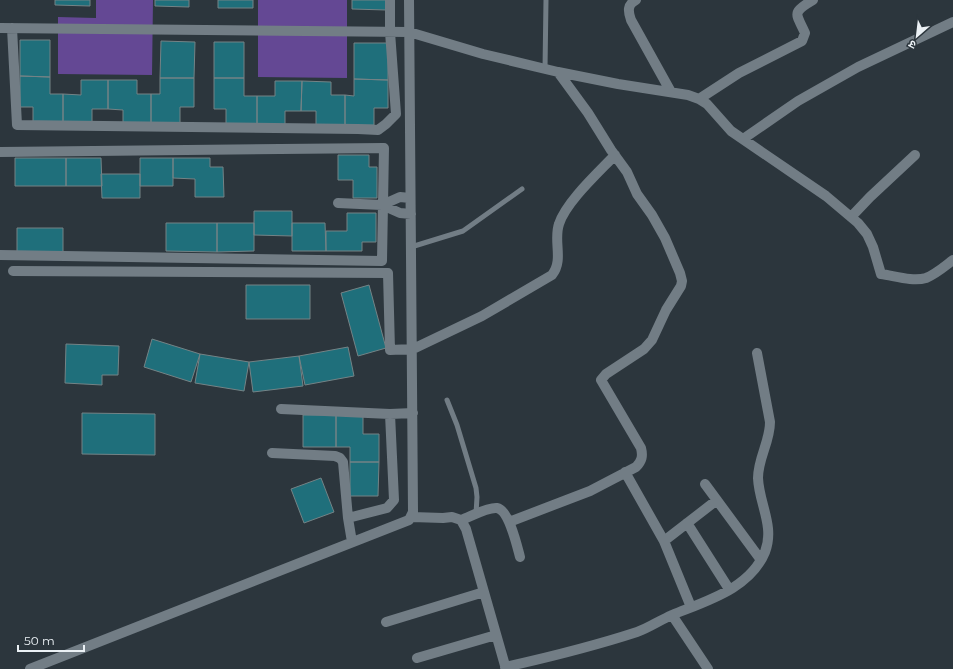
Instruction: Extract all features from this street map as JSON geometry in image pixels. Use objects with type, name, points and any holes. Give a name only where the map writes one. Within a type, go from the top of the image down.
[{"type":"street","points":[[12,28],[17,125],[378,130],[396,114],[390,32],[390,0]]},
{"type":"street","points":[[30,669],[409,520],[412,517],[414,512],[409,0]]},
{"type":"street","points":[[636,0],[632,2],[629,7],[628,12],[631,20],[671,92]]},
{"type":"street","points":[[699,99],[739,73],[802,41],[805,33],[797,17],[797,13],[800,8],[813,0]]},
{"type":"street","points":[[743,139],[798,101],[858,67],[953,22]]},
{"type":"street","points":[[0,28],[409,32],[483,54],[558,72],[618,84],[688,95],[707,104],[731,131],[826,196],[858,223],[867,234],[873,247],[881,274],[914,279],[925,278],[936,273],[953,260]]},
{"type":"street","points":[[509,522],[590,491],[636,467],[641,462],[643,455],[635,437],[601,380],[606,374],[644,349],[652,340],[666,310],[681,286],[682,281],[665,238],[652,215],[637,194],[627,172],[588,113],[558,72]]},
{"type":"street","points":[[0,152],[384,148],[382,261],[0,255]]},
{"type":"street","points":[[13,271],[388,273],[390,350],[413,349],[482,316],[552,275],[557,269],[558,262],[558,225],[583,188],[615,155]]},
{"type":"street","points":[[851,217],[915,155]]},
{"type":"street","points":[[382,205],[400,197],[410,198]]},
{"type":"street","points":[[338,203],[382,205],[400,213],[410,214]]},
{"type":"street","points":[[461,520],[466,529],[506,668],[572,652],[639,631],[672,615],[713,599],[750,575],[761,560],[769,534],[758,479],[759,466],[770,431],[770,422],[757,353]]},
{"type":"street","points":[[282,409],[390,414],[413,413]]},
{"type":"street","points":[[348,518],[387,508],[394,500],[390,414]]},
{"type":"street","points":[[272,453],[335,456],[340,458],[343,462],[348,518],[352,542]]},
{"type":"street","points":[[625,472],[664,541],[691,607]]},
{"type":"street","points":[[705,484],[761,560]]},
{"type":"street","points":[[664,541],[717,500]]},
{"type":"street","points":[[412,517],[452,517],[461,520],[491,509],[498,508],[503,511],[509,522],[520,557]]},
{"type":"street","points":[[687,523],[729,589]]},
{"type":"street","points":[[386,622],[484,592]]},
{"type":"street","points":[[672,615],[708,669]]},
{"type":"street","points":[[417,658],[496,635]]},
{"type":"lane","points":[[545,69],[546,0]]},
{"type":"lane","points":[[411,247],[463,231],[522,189]]},
{"type":"lane","points":[[446,400],[457,425],[476,488],[477,497],[475,515]]},
{"type":"shaded area","points":[[96,0],[153,0],[152,75],[58,74],[58,17],[96,18]]},
{"type":"shaded area","points":[[258,0],[347,0],[347,78],[258,77]]},
{"type":"building","points":[[55,0],[90,0],[90,6],[55,5]]},
{"type":"building","points":[[155,0],[189,0],[189,7],[155,6]]},
{"type":"building","points":[[218,0],[253,0],[253,8],[218,8]]},
{"type":"building","points":[[352,0],[386,0],[386,10],[352,9]]},
{"type":"building","points":[[20,40],[50,40],[50,77],[20,76]]},
{"type":"building","points":[[161,41],[195,42],[194,78],[160,78]]},
{"type":"building","points":[[214,42],[244,42],[244,78],[214,78]]},
{"type":"building","points":[[354,43],[388,43],[388,80],[354,79]]},
{"type":"building","points":[[20,76],[50,77],[50,94],[63,94],[63,125],[33,124],[33,107],[20,107]]},
{"type":"building","points":[[160,78],[194,78],[194,107],[180,107],[180,124],[151,124],[151,94],[160,94]]},
{"type":"building","points":[[214,78],[244,78],[244,96],[257,96],[257,126],[226,126],[226,109],[214,109]]},
{"type":"building","points":[[354,79],[388,80],[388,108],[374,108],[374,125],[345,125],[345,95],[354,96]]},
{"type":"building","points":[[81,80],[108,80],[108,109],[92,109],[92,125],[63,125],[63,94],[81,95]]},
{"type":"building","points":[[108,80],[137,80],[137,94],[151,94],[151,124],[123,123],[123,110],[108,109]]},
{"type":"building","points":[[275,81],[302,81],[301,111],[285,111],[285,127],[257,126],[257,96],[275,96]]},
{"type":"building","points":[[302,81],[331,82],[331,95],[345,95],[345,125],[316,125],[316,111],[301,111]]},
{"type":"building","points":[[338,155],[369,155],[369,167],[377,167],[377,198],[353,198],[353,180],[338,180]]},
{"type":"building","points":[[15,158],[66,158],[66,186],[15,186]]},
{"type":"building","points":[[66,158],[101,158],[102,186],[66,186]]},
{"type":"building","points":[[140,158],[173,158],[173,186],[140,186]]},
{"type":"building","points":[[173,158],[210,158],[210,167],[223,167],[224,197],[195,197],[195,179],[173,178]]},
{"type":"building","points":[[101,174],[140,174],[140,198],[102,198]]},
{"type":"building","points":[[254,211],[292,211],[292,236],[254,235]]},
{"type":"building","points":[[347,213],[376,213],[376,242],[362,242],[362,251],[326,251],[326,231],[347,231]]},
{"type":"building","points":[[166,223],[217,223],[217,252],[166,251]]},
{"type":"building","points":[[217,223],[254,223],[254,251],[217,252]]},
{"type":"building","points":[[292,223],[325,223],[326,251],[292,251]]},
{"type":"building","points":[[17,228],[63,228],[63,254],[17,254]]},
{"type":"building","points":[[246,285],[310,285],[310,319],[246,319]]},
{"type":"building","points":[[369,285],[386,348],[358,356],[341,293]]},
{"type":"building","points":[[152,339],[200,354],[191,382],[144,367]]},
{"type":"building","points":[[66,344],[119,346],[118,375],[102,375],[102,385],[65,383]]},
{"type":"building","points":[[348,347],[354,376],[305,385],[299,356]]},
{"type":"building","points":[[200,354],[249,362],[244,391],[195,383]]},
{"type":"building","points":[[299,356],[303,386],[253,392],[249,362]]},
{"type":"building","points":[[82,413],[155,414],[155,455],[82,454]]},
{"type":"building","points":[[303,415],[336,415],[336,447],[303,447]]},
{"type":"building","points":[[336,415],[363,416],[363,434],[379,434],[379,462],[350,462],[350,447],[336,447]]},
{"type":"building","points":[[350,462],[379,462],[378,496],[350,496]]},
{"type":"building","points":[[321,478],[334,512],[304,523],[291,489]]}]
